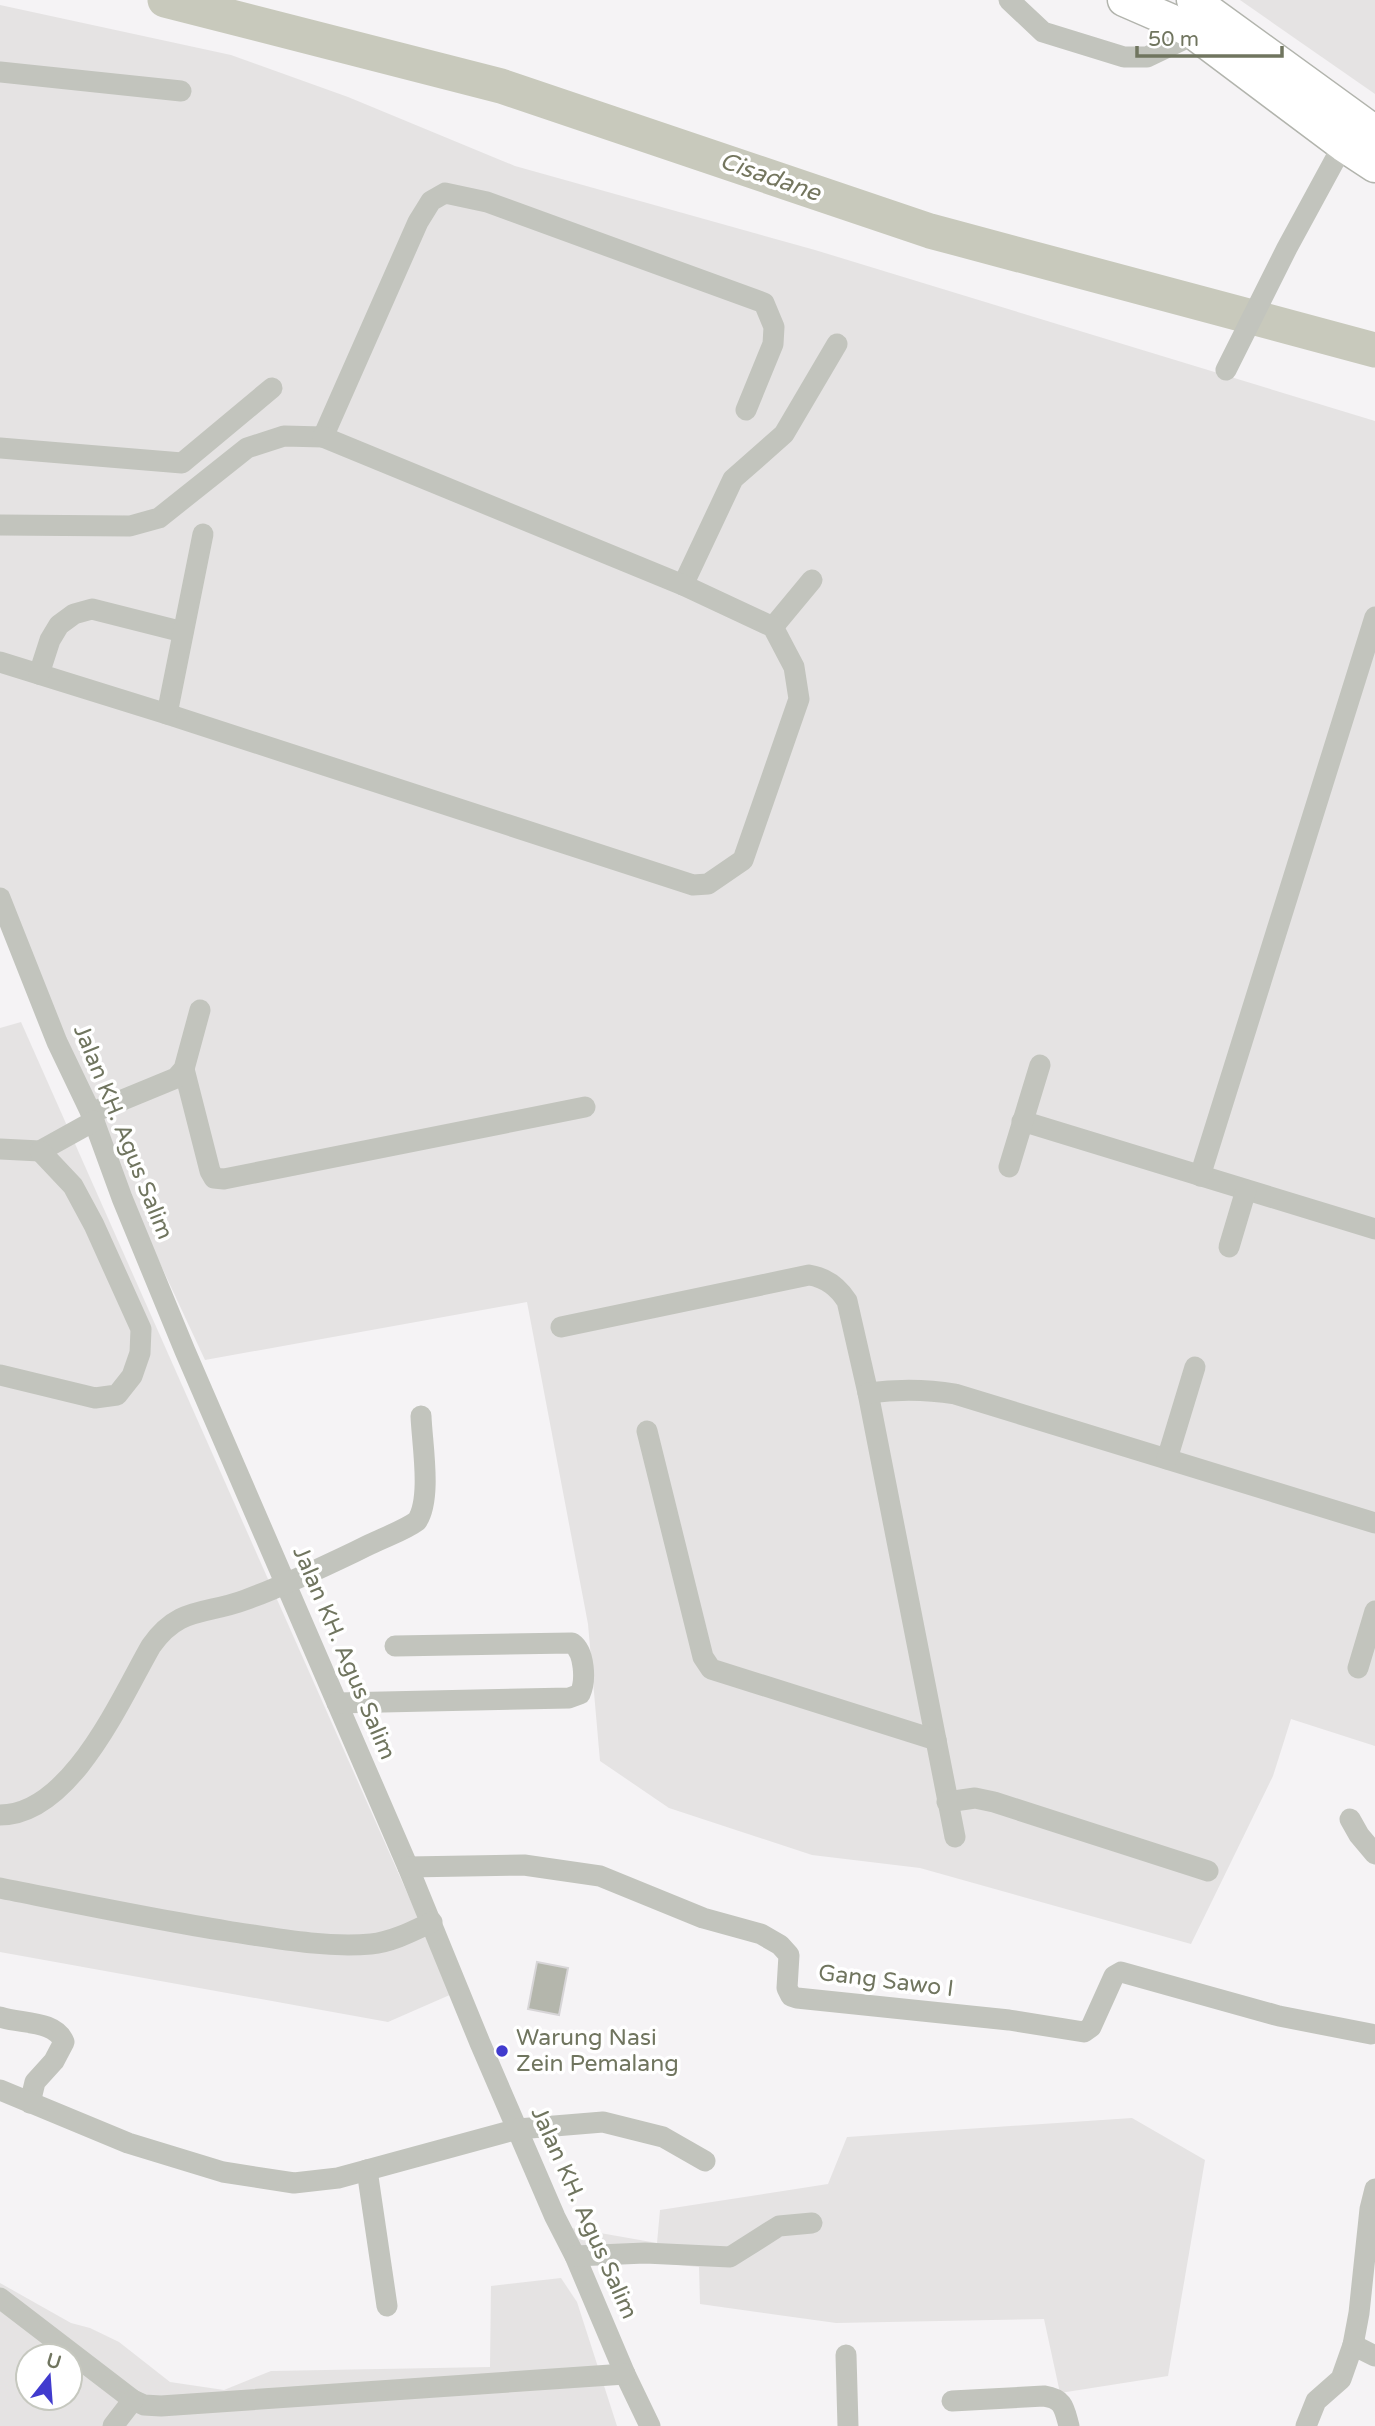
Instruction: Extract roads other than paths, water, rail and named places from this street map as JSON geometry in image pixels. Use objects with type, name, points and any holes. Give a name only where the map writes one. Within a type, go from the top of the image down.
[{"type":"highway","points":[[1124,0],[1170,19],[1197,9]]},
{"type":"highway","points":[[1197,9],[1375,132]]},
{"type":"highway","points":[[1197,9],[1343,145],[1375,166]]},
{"type":"street","points":[[1009,0],[1043,32],[1124,57],[1147,57],[1197,9]]},
{"type":"street","points":[[0,72],[181,91]]},
{"type":"street","points":[[1226,370],[1287,248],[1343,145]]},
{"type":"street","points":[[323,437],[418,222],[431,201],[445,193],[487,202],[764,303],[774,327],[773,344],[746,410]]},
{"type":"street","points":[[683,585],[733,480],[784,434],[837,344]]},
{"type":"street","points":[[0,448],[182,463],[272,388]]},
{"type":"street","points":[[0,525],[131,526],[159,518],[247,448],[284,436],[323,437],[683,585],[773,627],[794,667],[800,699],[743,860],[708,884],[693,885],[0,662]]},
{"type":"street","points":[[167,714],[202,534]]},
{"type":"street","points":[[773,627],[812,580]]},
{"type":"street","points":[[39,674],[50,640],[59,625],[74,614],[92,609],[183,632]]},
{"type":"street","points":[[1200,1176],[1375,617]]},
{"type":"street","name":"Jalan KH. Agus Salim","points":[[0,898],[8,936],[93,1117],[122,1199],[432,1922],[480,2043],[650,2426]]},
{"type":"street","points":[[0,1149],[40,1150],[93,1117],[176,1078],[184,1069],[200,1010]]},
{"type":"street","points":[[1009,1167],[1040,1065]]},
{"type":"street","points":[[184,1069],[210,1171],[214,1178],[224,1179],[584,1107]]},
{"type":"street","points":[[1023,1121],[1375,1229]]},
{"type":"street","points":[[0,1375],[95,1398],[117,1395],[132,1376],[140,1353],[141,1329],[94,1225],[73,1186],[40,1150]]},
{"type":"street","points":[[1229,1247],[1247,1190]]},
{"type":"street","points":[[561,1327],[810,1275],[821,1277],[841,1291],[848,1301],[868,1393],[955,1837]]},
{"type":"street","points":[[1167,1459],[1195,1367]]},
{"type":"street","points":[[868,1393],[901,1388],[955,1394],[1375,1523]]},
{"type":"street","points":[[0,1815],[22,1811],[35,1805],[78,1767],[109,1724],[151,1646],[173,1621],[242,1601],[314,1572],[417,1521],[425,1489],[421,1416]]},
{"type":"street","points":[[647,1431],[703,1657],[711,1669],[936,1740]]},
{"type":"street","points":[[1358,1668],[1375,1611]]},
{"type":"street","points":[[337,1703],[569,1698],[580,1694],[583,1689],[579,1650],[572,1643],[395,1646]]},
{"type":"street","points":[[947,1802],[975,1798],[994,1802],[1208,1871]]},
{"type":"street","points":[[1350,1819],[1375,1854]]},
{"type":"street","name":"Gang Sawo I","points":[[408,1867],[524,1865],[600,1877],[703,1918],[761,1934],[780,1945],[789,1955],[787,1988],[791,1996],[797,1998],[1009,2020],[1084,2032],[1091,2027],[1114,1976],[1121,1972],[1279,2016],[1374,2031]]},
{"type":"street","points":[[0,1888],[164,1921],[281,1940],[330,1944],[373,1944],[432,1922]]},
{"type":"street","points":[[0,2017],[51,2028],[64,2042],[58,2054],[35,2082],[30,2103]]},
{"type":"street","points":[[0,2090],[128,2143],[223,2172],[294,2183],[338,2178],[518,2129],[603,2122],[663,2137],[705,2161]]},
{"type":"street","points":[[367,2170],[387,2306]]},
{"type":"street","points":[[1306,2426],[1316,2401],[1341,2379],[1353,2345],[1370,2209],[1375,2189]]},
{"type":"street","points":[[575,2256],[646,2253],[730,2257],[779,2226],[812,2223]]},
{"type":"street","points":[[0,2298],[133,2400],[144,2405],[625,2374]]},
{"type":"street","points":[[1353,2345],[1375,2356]]},
{"type":"street","points":[[846,2355],[848,2426]]},
{"type":"street","points":[[952,2402],[1055,2397],[1062,2405],[1069,2426]]},
{"type":"street","points":[[113,2426],[133,2400]]},
{"type":"waterway","name":"Cisadane","points":[[165,0],[501,86],[930,231],[1375,350]]},
{"type":"place","name":"Warung Nasi Zein Pemalang","points":[[502,2051]]}]
